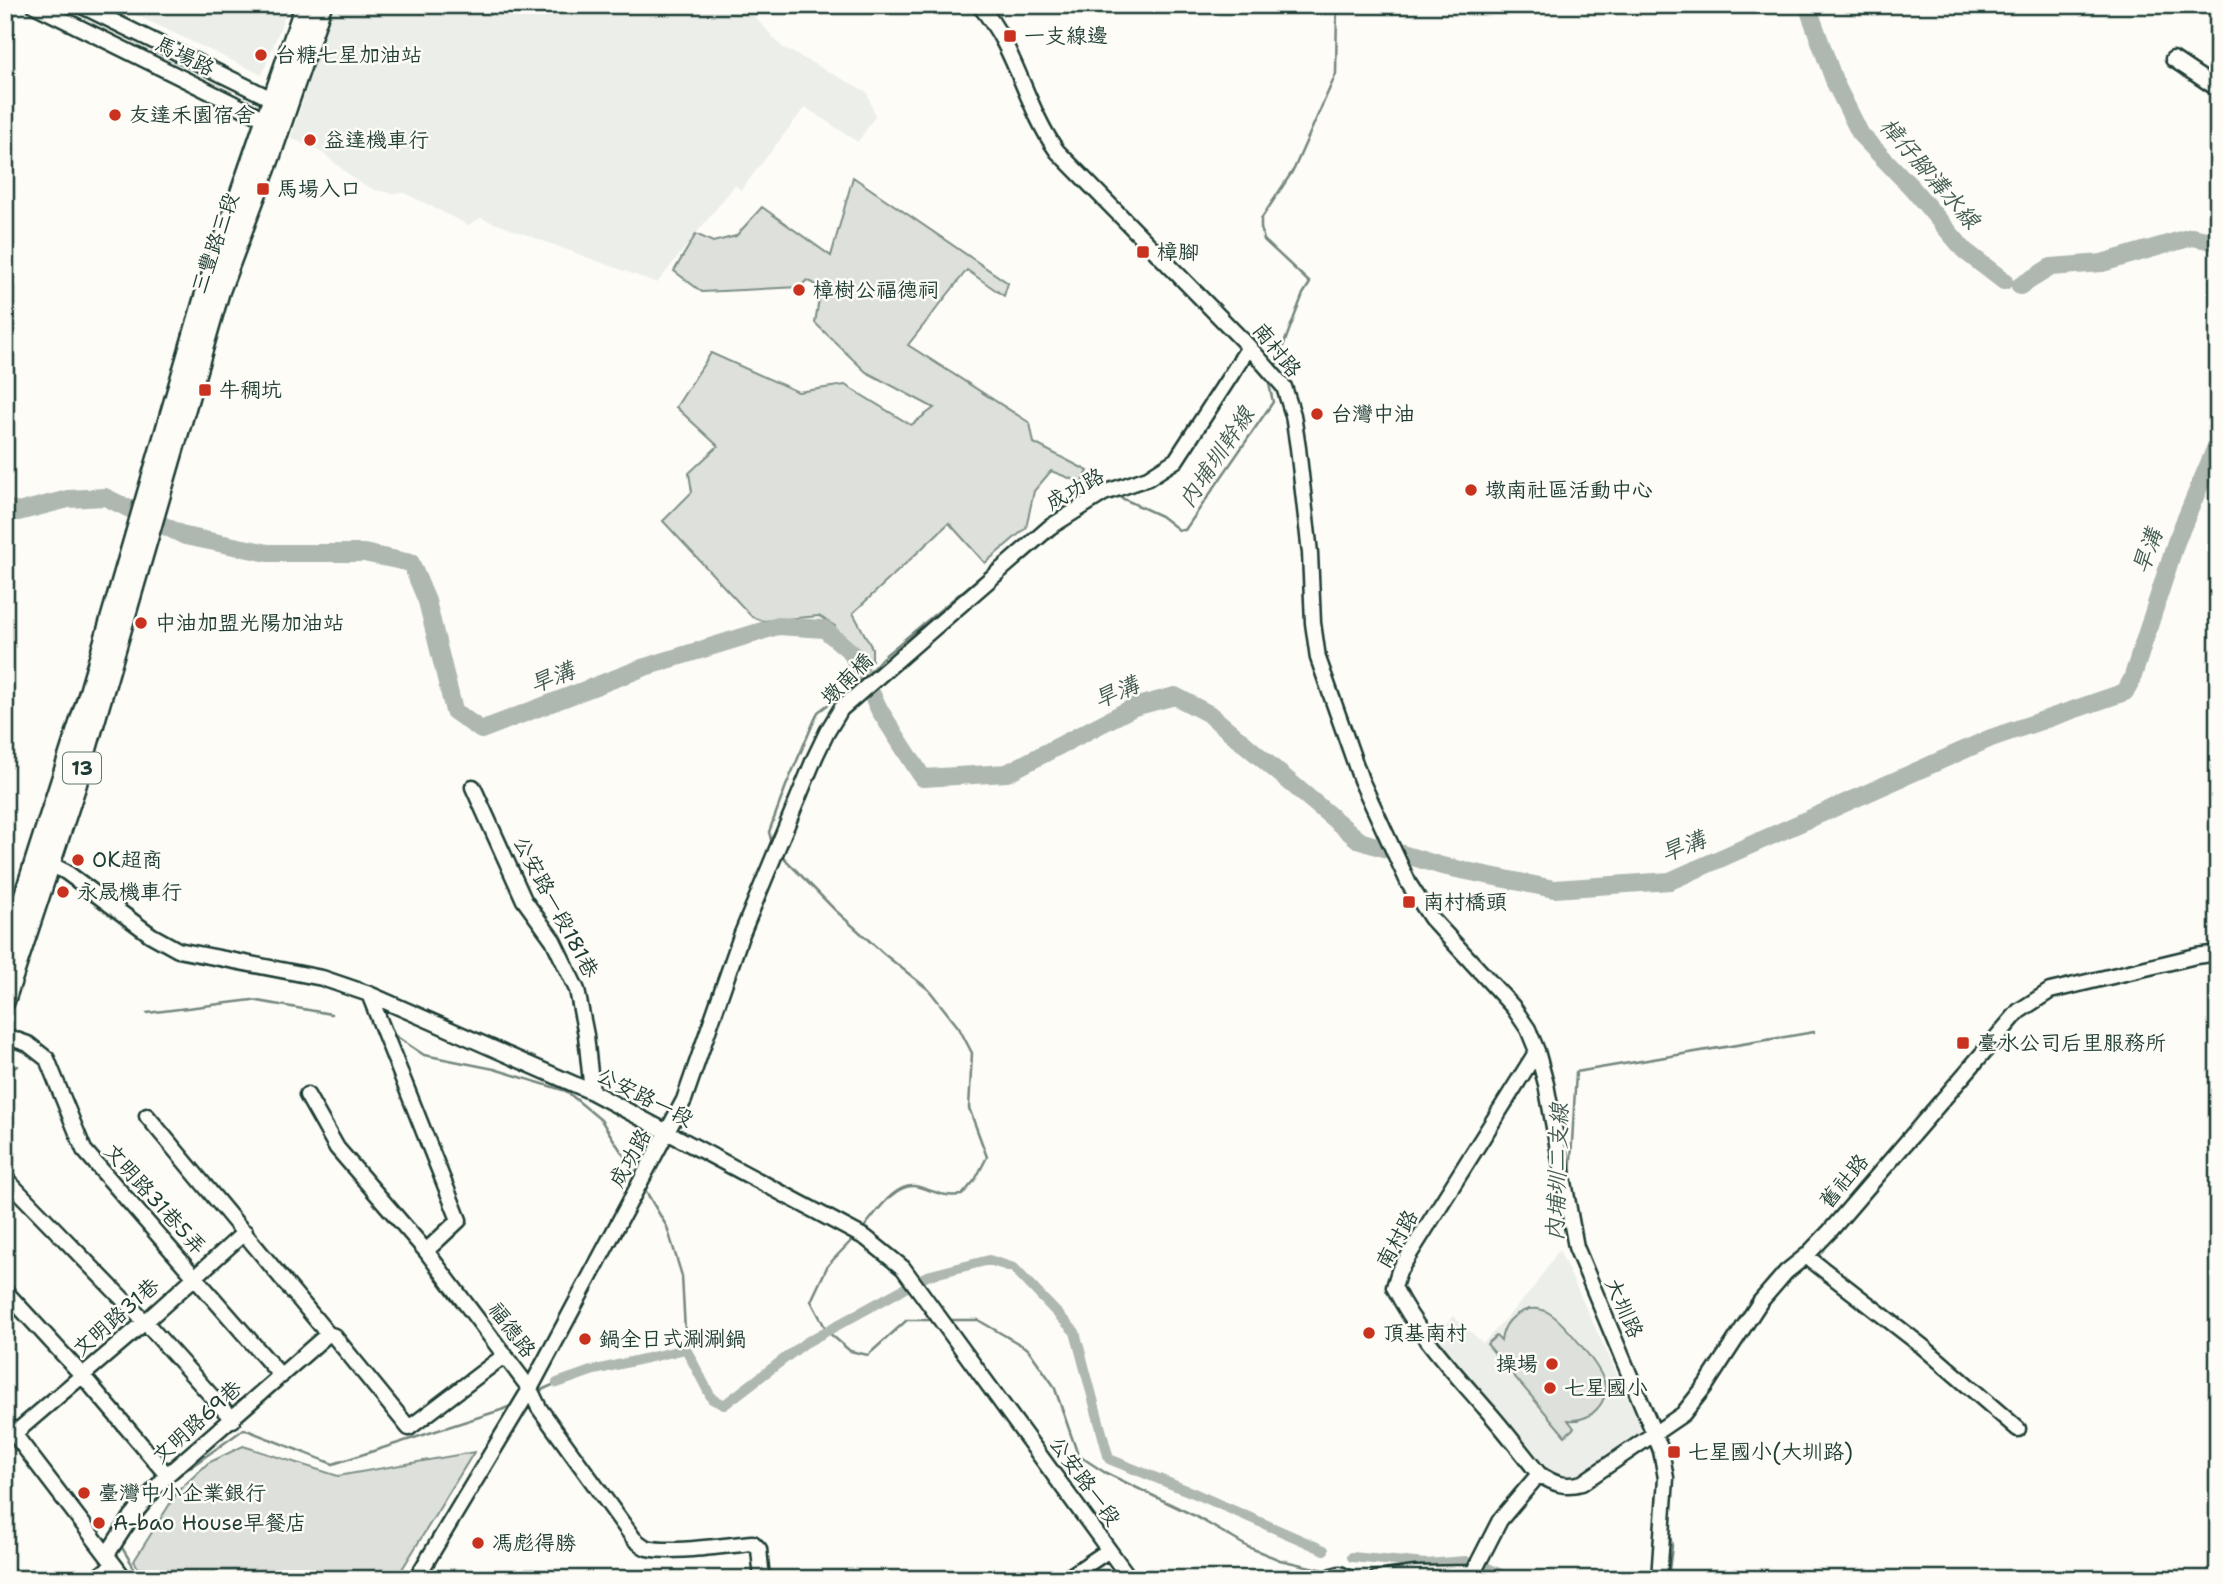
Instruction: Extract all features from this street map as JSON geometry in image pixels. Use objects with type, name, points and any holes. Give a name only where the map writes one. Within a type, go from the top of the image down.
[{"type":"main road","name":"三豐路三段","points":[[280,103],[305,5]]},
{"type":"main road","name":"三豐路三段","points":[[44,861],[76,787],[205,297],[280,103],[322,5]]},
{"type":"main road","name":"13","points":[[5,954],[44,861]]},
{"type":"main road","name":"13","points":[[5,1001],[44,861]]},
{"type":"street","name":"馬場路","points":[[34,5],[272,123]]},
{"type":"street","name":"馬場路","points":[[80,5],[280,103]]},
{"type":"street","name":"南村路","points":[[979,5],[994,22],[1042,128],[1056,151],[1249,347],[1284,387],[1293,415],[1310,553],[1313,622],[1318,658],[1361,780],[1404,874],[1431,918],[1513,1007],[1528,1029],[1537,1051],[1399,1272],[1394,1287],[1407,1313],[1430,1345],[1539,1475]]},
{"type":"street","points":[[2173,59],[2218,89]]},
{"type":"street","name":"成功路","points":[[900,656],[1050,527],[1104,493],[1148,478],[1176,460],[1249,347]]},
{"type":"street","name":"墩南橋","points":[[827,732],[841,709],[900,656]]},
{"type":"street","name":"成功路","points":[[416,1579],[530,1389],[684,1100],[741,936],[827,732]]},
{"type":"street","name":"公安路一段181巷","points":[[473,787],[524,900],[553,940],[577,990],[586,1035],[592,1092]]},
{"type":"street","name":"公安路一段","points":[[44,861],[151,935],[178,950],[322,978],[369,994],[592,1092],[866,1238],[903,1268],[1130,1579]]},
{"type":"street","name":"舊社路","points":[[1539,1475],[1562,1486],[1582,1483],[1683,1414],[1706,1385],[1760,1302],[1786,1272],[1830,1231],[2019,1011],[2050,991],[2218,953]]},
{"type":"street","points":[[369,994],[459,1220],[426,1251]]},
{"type":"street","name":"文明路31巷5弄","points":[[5,1036],[28,1044],[47,1059],[84,1150],[281,1376]]},
{"type":"street","name":"大圳路","points":[[1537,1051],[1546,1084],[1576,1247],[1661,1450],[1666,1478],[1659,1579]]},
{"type":"street","name":"福德路","points":[[307,1095],[337,1148],[426,1251],[505,1355],[530,1389],[539,1408],[634,1539],[643,1547],[679,1549],[753,1543],[759,1549],[762,1579]]},
{"type":"street","points":[[146,1116],[409,1428],[505,1355]]},
{"type":"street","points":[[5,1178],[145,1322],[233,1420]]},
{"type":"street","name":"文明路31巷","points":[[10,1428],[82,1375],[245,1232]]},
{"type":"street","points":[[1806,1256],[1922,1346],[2018,1429]]},
{"type":"street","points":[[5,1291],[82,1375],[167,1475]]},
{"type":"street","name":"文明路69巷","points":[[95,1579],[111,1559],[132,1516],[167,1475],[233,1420],[328,1334]]},
{"type":"street","points":[[10,1428],[125,1579]]},
{"type":"street","points":[[1376,1579],[1416,1574],[1473,1573],[1500,1520],[1539,1475]]},
{"type":"street","points":[[1066,1579],[1109,1550]]},
{"type":"street","points":[[1331,1577],[1340,1574],[1352,1579]]},
{"type":"shaded area","points":[[115,5],[289,5],[262,75]]},
{"type":"shaded area","points":[[332,5],[744,5],[782,47],[867,92],[875,116],[858,142],[805,107],[741,190],[735,185],[657,283],[481,218],[468,225],[405,193],[375,190],[358,182],[323,153],[291,138]]},
{"type":"shaded area","points":[[853,177],[1008,283],[1004,296],[967,270],[908,345],[1030,423],[1034,443],[1088,471],[1082,483],[1051,471],[1034,491],[1026,528],[985,563],[949,523],[853,613],[872,648],[872,660],[837,643],[835,626],[819,616],[763,621],[752,617],[663,521],[692,492],[689,473],[718,446],[676,407],[711,353],[798,392],[845,385],[911,425],[934,408],[866,372],[815,323],[821,287],[807,280],[800,287],[702,292],[674,271],[696,234],[713,242],[736,236],[762,207],[831,256]]},
{"type":"shaded area","name":"七星國小","points":[[1559,1250],[1644,1432],[1583,1476],[1570,1480],[1549,1476],[1435,1337],[1453,1316],[1483,1343],[1531,1291]]},
{"type":"shaded area","points":[[1529,1309],[1547,1312],[1563,1325],[1590,1357],[1605,1385],[1605,1395],[1599,1407],[1584,1418],[1568,1420],[1574,1428],[1565,1436],[1487,1344],[1496,1336],[1501,1341],[1509,1320]]},
{"type":"shaded area","points":[[243,1446],[338,1476],[474,1452],[396,1579],[145,1579],[134,1561],[178,1491],[208,1463]]},
{"type":"waterway","name":"內埔圳幹線","points":[[1274,370],[1303,294],[1310,283],[1264,240],[1261,219],[1294,169],[1336,74],[1337,5]]},
{"type":"waterway","name":"樟仔腳溝水線","points":[[1807,5],[1835,83],[1861,135],[1912,188],[1965,251],[2004,281]]},
{"type":"waterway","name":"樟仔腳溝水線","points":[[2020,286],[2051,267],[2102,263],[2192,237],[2218,242]]},
{"type":"waterway","name":"內埔圳幹線","points":[[1115,495],[1161,516],[1179,530],[1185,530],[1273,402],[1269,384],[1271,379]]},
{"type":"waterway","name":"旱溝","points":[[5,507],[18,512],[68,499],[105,497],[185,536],[268,553],[364,553],[411,563],[427,601],[454,711],[481,730],[645,667],[778,626],[824,629],[851,652],[880,711],[923,778],[1007,773],[1134,707],[1175,696],[1209,714],[1360,841],[1442,866],[1554,889],[1670,881],[1991,738],[2125,692],[2132,679],[2176,542],[2218,442]]},
{"type":"waterway","name":"內埔圳幹線","points":[[1050,519],[1088,488],[1099,488]]},
{"type":"waterway","name":"內埔圳幹線","points":[[773,847],[769,832],[818,712],[864,678],[882,658],[1021,543]]},
{"type":"waterway","points":[[780,854],[835,910],[929,990],[959,1028],[972,1053],[969,1108],[987,1157],[975,1180],[962,1195],[944,1195],[910,1186],[902,1189],[886,1200],[861,1231]]},
{"type":"waterway","points":[[147,1013],[252,1000],[331,1014]]},
{"type":"waterway","name":"內埔圳二支線","points":[[1570,1178],[1576,1072],[1814,1032]]},
{"type":"waterway","points":[[391,1033],[424,1055],[494,1069],[566,1091],[601,1120],[637,1176]]},
{"type":"waterway","points":[[5,1071],[18,1066]]},
{"type":"waterway","points":[[644,1188],[667,1227],[682,1276],[686,1349]]},
{"type":"waterway","points":[[854,1238],[828,1265],[811,1301],[827,1331],[850,1351],[868,1355],[907,1320],[934,1320]]},
{"type":"waterway","name":"內埔圳二支線","points":[[1569,1244],[1573,1261],[1601,1325]]},
{"type":"waterway","points":[[557,1383],[591,1371],[686,1349],[712,1399],[724,1405],[805,1343],[927,1276],[989,1260],[1014,1268],[1075,1332],[1109,1459],[1324,1550]]},
{"type":"waterway","points":[[948,1320],[978,1320],[1028,1349],[1054,1386],[1078,1455],[1104,1472],[1195,1516],[1248,1547],[1280,1560],[1328,1571]]},
{"type":"waterway","points":[[537,1392],[557,1383]]},
{"type":"waterway","points":[[171,1481],[244,1429],[333,1464],[513,1405]]},
{"type":"waterway","name":"內埔圳二支線","points":[[1650,1445],[1657,1465]]},
{"type":"waterway","points":[[135,1579],[132,1564],[121,1546],[156,1499]]},
{"type":"waterway","name":"內埔圳二支線","points":[[1668,1579],[1672,1546],[1669,1530]]},
{"type":"waterway","points":[[1352,1557],[1426,1564],[1466,1561]]},
{"type":"waterway","points":[[1488,1568],[1512,1579]]},
{"type":"place","name":"一支線邊","points":[[1010,36]]},
{"type":"place","name":"台糖七星加油站","points":[[261,55]]},
{"type":"place","name":"友達禾園宿舍","points":[[115,115]]},
{"type":"place","name":"益達機車行","points":[[310,140]]},
{"type":"place","name":"馬場入口","points":[[263,189]]},
{"type":"place","name":"樟腳","points":[[1143,252]]},
{"type":"place","name":"樟樹公福德祠","points":[[799,290]]},
{"type":"place","name":"牛稠坑","points":[[205,390]]},
{"type":"place","name":"台灣中油","points":[[1317,414]]},
{"type":"place","name":"墩南社區活動中心","points":[[1471,490]]},
{"type":"place","name":"中油加盟光陽加油站","points":[[141,623]]},
{"type":"place","name":"OK超商","points":[[78,860]]},
{"type":"place","name":"永晟機車行","points":[[63,892]]},
{"type":"place","name":"南村橋頭","points":[[1409,902]]},
{"type":"place","name":"臺水公司后里服務所","points":[[1963,1043]]},
{"type":"place","name":"頂基南村","points":[[1369,1333]]},
{"type":"place","name":"鍋全日式涮涮鍋","points":[[585,1339]]},
{"type":"place","name":"操場","points":[[1552,1364]]},
{"type":"place","name":"七星國小","points":[[1550,1388]]},
{"type":"place","name":"七星國小(大圳路)","points":[[1674,1452]]},
{"type":"place","name":"臺灣中小企業銀行","points":[[84,1493]]},
{"type":"place","name":"A-bao House早餐店","points":[[99,1523]]},
{"type":"place","name":"馮彪得勝","points":[[478,1543]]}]
